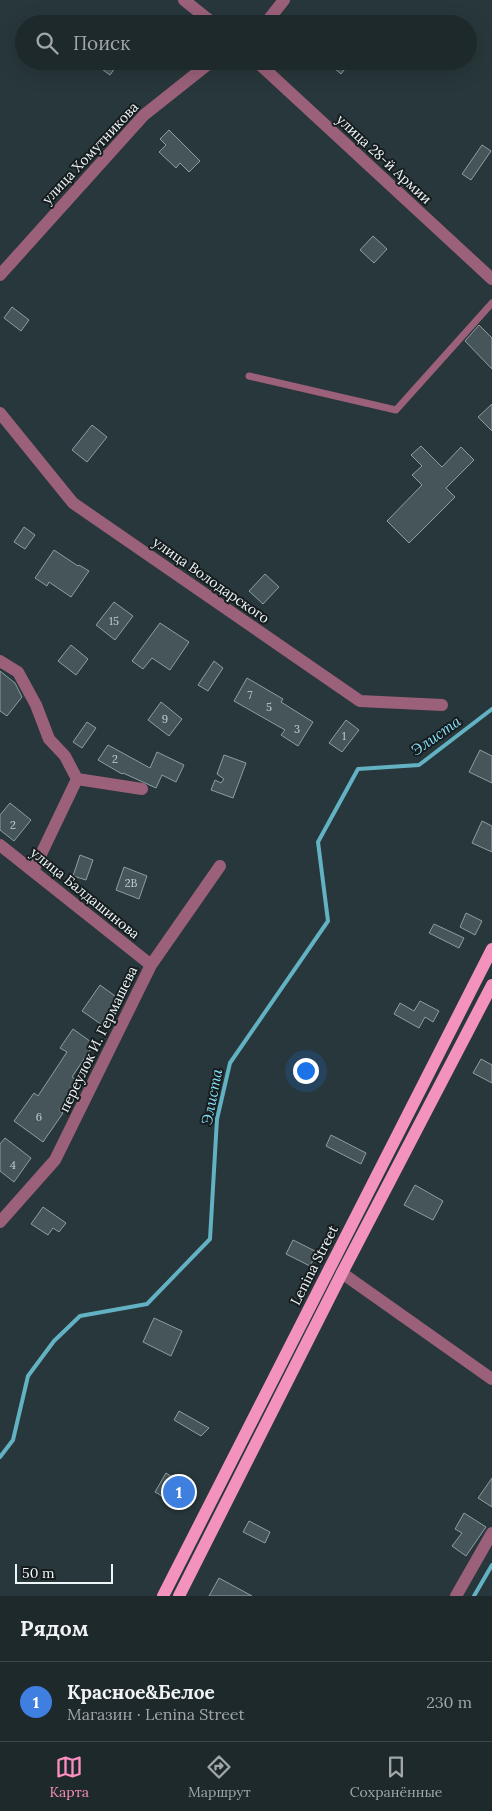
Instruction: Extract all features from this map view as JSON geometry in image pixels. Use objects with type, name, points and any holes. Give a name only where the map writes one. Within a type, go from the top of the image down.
[{"type":"main road","name":"Lenina Street","points":[[163,1596],[492,949]]},
{"type":"main road","name":"Lenina Street","points":[[179,1596],[342,1273],[492,985]]},
{"type":"street","points":[[184,0],[203,15]]},
{"type":"street","points":[[273,15],[284,0]]},
{"type":"street","name":"улица Хомутникова","points":[[0,275],[144,115],[201,70]]},
{"type":"street","name":"улица 28-й Армии","points":[[266,70],[492,279]]},
{"type":"street","name":"улица Володарского","points":[[0,413],[73,503],[360,700],[442,705]]},
{"type":"street","points":[[0,660],[18,672],[36,705],[49,739],[65,756],[77,779]]},
{"type":"street","points":[[77,779],[142,789]]},
{"type":"street","points":[[33,870],[77,779]]},
{"type":"street","name":"улица Балдашинова","points":[[0,845],[151,965]]},
{"type":"street","name":"переулок И. Гермашева","points":[[0,1222],[56,1160],[151,965],[220,866]]},
{"type":"street","points":[[342,1273],[492,1379]]},
{"type":"street","points":[[456,1596],[492,1533]]},
{"type":"lane","points":[[249,376],[396,410],[492,303]]},
{"type":"building","points":[[103,70],[114,70],[110,75]]},
{"type":"building","points":[[169,130],[200,161],[189,172],[180,163],[176,168],[159,152],[166,145],[160,139]]},
{"type":"building","points":[[482,145],[491,151],[471,180],[462,174]]},
{"type":"building","points":[[373,236],[387,249],[374,263],[360,250]]},
{"type":"building","points":[[12,307],[29,320],[21,331],[4,318]]},
{"type":"building","points":[[479,325],[492,338],[492,369],[465,341]]},
{"type":"building","points":[[492,404],[492,431],[478,417]]},
{"type":"building","points":[[92,425],[107,437],[87,462],[72,450]]},
{"type":"building","points":[[421,446],[442,467],[461,447],[474,460],[446,488],[455,497],[409,543],[387,521],[422,485],[412,475],[422,466],[411,455]]},
{"type":"building","points":[[24,527],[35,535],[25,549],[14,542]]},
{"type":"building","points":[[54,550],[89,571],[71,597],[49,582],[47,586],[35,578]]},
{"type":"building","points":[[265,574],[279,587],[263,604],[249,591]]},
{"type":"building","points":[[114,602],[133,616],[115,640],[96,625]]},
{"type":"building","points":[[160,623],[189,642],[170,670],[152,658],[143,669],[132,661]]},
{"type":"building","points":[[71,645],[88,659],[76,675],[58,661]]},
{"type":"building","points":[[214,661],[223,668],[208,691],[198,685]]},
{"type":"building","points":[[0,671],[15,683],[22,697],[7,716],[0,711]]},
{"type":"building","points":[[247,678],[283,699],[281,702],[313,722],[298,746],[281,735],[285,730],[234,701]]},
{"type":"building","points":[[161,702],[182,719],[169,736],[148,720]]},
{"type":"building","points":[[346,720],[359,730],[342,752],[329,743]]},
{"type":"building","points":[[87,722],[96,728],[82,748],[73,742]]},
{"type":"building","points":[[108,745],[150,768],[157,752],[184,765],[176,782],[162,775],[156,788],[122,774],[98,760]]},
{"type":"building","points":[[480,750],[492,756],[492,783],[469,772]]},
{"type":"building","points":[[224,755],[246,763],[233,798],[211,790],[215,780],[221,783],[224,779],[217,774]]},
{"type":"building","points":[[10,803],[31,820],[14,841],[0,830],[0,815]]},
{"type":"building","points":[[482,821],[492,826],[492,852],[472,843]]},
{"type":"building","points":[[80,855],[93,860],[86,880],[73,876]]},
{"type":"building","points":[[124,867],[147,876],[139,899],[116,890]]},
{"type":"building","points":[[466,913],[482,921],[475,935],[460,927]]},
{"type":"building","points":[[434,924],[464,938],[459,948],[429,933]]},
{"type":"building","points":[[100,985],[122,1001],[105,1027],[82,1011]]},
{"type":"building","points":[[420,1001],[439,1011],[433,1022],[425,1017],[419,1028],[394,1014],[400,1003],[414,1011]]},
{"type":"building","points":[[73,1029],[94,1044],[72,1077],[78,1081],[59,1110],[63,1113],[43,1142],[14,1121],[34,1093],[38,1096],[67,1052],[60,1048]]},
{"type":"building","points":[[481,1059],[492,1065],[492,1083],[473,1073]]},
{"type":"building","points":[[331,1135],[366,1153],[361,1164],[326,1146]]},
{"type":"building","points":[[5,1138],[31,1158],[14,1182],[0,1171],[0,1144]]},
{"type":"building","points":[[415,1185],[443,1201],[433,1220],[404,1205]]},
{"type":"building","points":[[43,1207],[66,1223],[59,1232],[53,1228],[48,1235],[31,1224]]},
{"type":"building","points":[[293,1240],[317,1252],[310,1266],[286,1254]]},
{"type":"building","points":[[154,1318],[182,1331],[171,1356],[143,1342]]},
{"type":"building","points":[[179,1411],[209,1428],[201,1436],[174,1420]]},
{"type":"building","points":[[166,1473],[190,1488],[179,1506],[155,1492]]},
{"type":"building","points":[[492,1478],[492,1507],[478,1498]]},
{"type":"building","points":[[464,1513],[486,1527],[466,1556],[452,1546],[462,1533],[455,1529]]},
{"type":"building","points":[[249,1521],[270,1532],[265,1543],[243,1532]]},
{"type":"building","points":[[219,1578],[252,1596],[209,1596]]},
{"type":"waterway","name":"Элиста","points":[[0,1457],[13,1440],[28,1376],[54,1341],[80,1316],[147,1304],[210,1239],[217,1119],[230,1063],[328,921],[318,842],[358,769],[419,765],[492,709]]},
{"type":"waterway","points":[[474,1596],[492,1565]]},
{"type":"place","name":"Красное&Белое","points":[[179,1492]]}]
